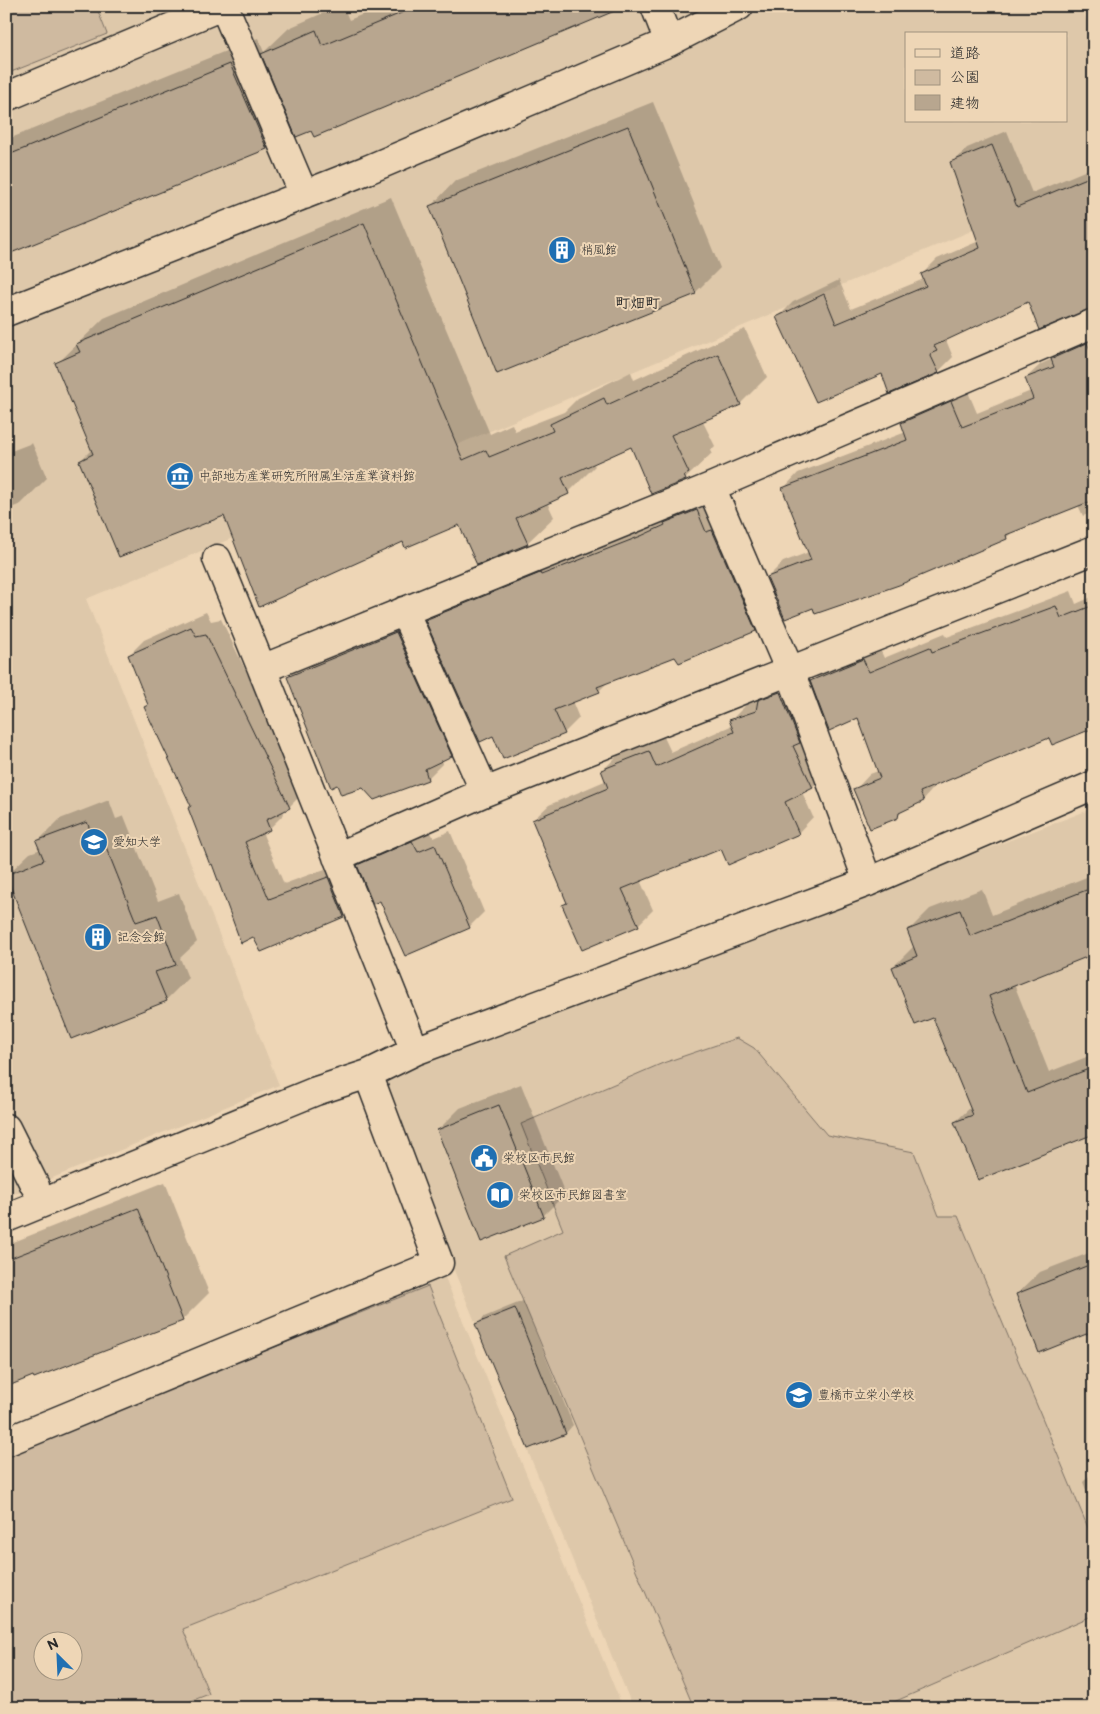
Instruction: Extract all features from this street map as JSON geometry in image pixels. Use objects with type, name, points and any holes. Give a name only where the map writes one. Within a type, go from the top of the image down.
[{"type":"street","points":[[6,97],[223,6],[304,195]]},
{"type":"street","points":[[655,6],[669,42]]},
{"type":"street","points":[[6,312],[304,195],[669,42],[739,6]]},
{"type":"street","points":[[262,669],[711,487],[1094,323]]},
{"type":"street","points":[[711,487],[790,671],[868,882]]},
{"type":"street","points":[[337,858],[484,792],[1094,550]]},
{"type":"street","points":[[217,559],[415,1051]]},
{"type":"street","points":[[404,611],[484,792]]},
{"type":"street","points":[[6,1218],[316,1091],[368,1074],[415,1051],[868,882],[1094,786]]},
{"type":"street","points":[[6,1442],[439,1263],[368,1074]]},
{"type":"street","points":[[6,1128],[35,1186]]},
{"type":"shaded area","name":"愛知大学","points":[[6,6],[1081,6],[1094,39],[1094,180],[86,599],[279,1085],[6,1197]]},
{"type":"shaded area","name":"豊橋市立栄小学校","points":[[1094,808],[1094,1708],[633,1708],[377,1082]]},
{"type":"shaded area","points":[[439,1263],[623,1708],[6,1708],[6,1432]]},
{"type":"green space","points":[[6,6],[96,6],[107,34],[6,74]]},
{"type":"green space","points":[[737,1038],[754,1048],[827,1135],[914,1152],[939,1216],[958,1216],[1094,1542],[1094,1615],[880,1708],[694,1708],[504,1256],[563,1230],[521,1124],[663,1063]]},
{"type":"green space","points":[[428,1286],[512,1498],[183,1629],[209,1694],[173,1708],[6,1708],[6,1454]]},
{"type":"building","points":[[418,6],[624,7],[314,137],[311,131],[296,137],[261,54],[316,30],[322,46]]},
{"type":"building","points":[[230,64],[267,149],[6,255],[6,156]]},
{"type":"building","name":"梢風館","points":[[628,126],[696,294],[497,374],[429,206]]},
{"type":"building","points":[[992,145],[1017,207],[1094,175],[1094,308],[1039,330],[1028,302],[934,346],[937,351],[930,354],[939,373],[889,394],[882,374],[816,402],[776,317],[824,294],[836,324],[926,286],[921,274],[980,248],[950,162]]},
{"type":"building","points":[[364,223],[463,460],[486,450],[489,457],[553,431],[550,424],[604,398],[607,405],[718,354],[741,405],[671,435],[689,473],[684,476],[686,480],[651,494],[631,447],[562,478],[569,494],[516,518],[528,544],[477,565],[459,525],[405,548],[403,542],[259,607],[224,516],[119,557],[79,461],[93,454],[55,363],[80,352],[76,344]]},
{"type":"building","points":[[1087,343],[1094,358],[1094,500],[1006,535],[1007,539],[899,585],[815,614],[813,608],[785,619],[767,577],[811,560],[782,488],[907,440],[901,423],[951,401],[962,427],[1033,399],[1025,378],[1054,367],[1051,359]]},
{"type":"building","points":[[697,510],[706,532],[712,530],[756,631],[679,663],[675,657],[597,687],[600,692],[554,710],[565,734],[503,759],[493,736],[480,742],[425,620],[540,573],[541,575],[641,536],[665,525],[664,523]]},
{"type":"building","points":[[1094,605],[1094,728],[1052,745],[1049,738],[920,792],[924,801],[899,813],[898,818],[870,829],[853,789],[880,778],[858,718],[829,731],[810,681],[863,659],[869,672],[930,647],[932,652],[1056,606],[1061,618]]},
{"type":"building","points":[[191,627],[196,636],[206,634],[290,808],[266,820],[270,830],[245,842],[269,899],[328,877],[344,917],[261,952],[253,937],[241,943],[212,864],[210,865],[188,808],[191,806],[144,707],[148,705],[128,655]]},
{"type":"building","points":[[396,632],[452,756],[425,769],[428,780],[374,800],[363,788],[341,795],[337,785],[331,788],[287,677]]},
{"type":"building","points":[[780,692],[800,743],[793,746],[813,788],[785,802],[799,834],[728,865],[721,849],[622,889],[639,926],[582,950],[562,905],[567,903],[532,820],[608,788],[601,770],[649,751],[656,767],[734,732],[729,720],[756,711],[758,700]]},
{"type":"building","name":"記念会館","points":[[87,822],[94,840],[102,837],[136,922],[157,915],[176,965],[155,972],[167,1001],[71,1039],[6,875],[44,860],[36,841]]},
{"type":"building","points":[[412,841],[418,852],[435,845],[470,928],[405,956],[380,901],[373,904],[357,865]]},
{"type":"building","points":[[1094,887],[1094,954],[989,996],[1027,1093],[1094,1067],[1094,1134],[978,1180],[954,1122],[973,1115],[933,1018],[915,1025],[892,967],[917,956],[907,930],[960,910],[970,936]]},
{"type":"building","name":"栄校区市民館","points":[[499,1105],[544,1217],[481,1242],[437,1130]]},
{"type":"building","points":[[138,1208],[183,1321],[6,1387],[6,1260]]},
{"type":"building","points":[[1094,1263],[1094,1331],[1039,1353],[1016,1294]]},
{"type":"building","points":[[515,1308],[566,1434],[528,1449],[475,1324]]},
{"type":"place","name":"梢風館","points":[[562,250]]},
{"type":"place","name":"中部地方産業研究所附属生活産業資料館","points":[[180,476]]},
{"type":"place","name":"愛知大学","points":[[94,842]]},
{"type":"place","name":"記念会館","points":[[98,937]]},
{"type":"place","name":"栄校区市民館","points":[[484,1158]]},
{"type":"place","name":"栄校区市民館図書室","points":[[500,1195]]},
{"type":"place","name":"豊橋市立栄小学校","points":[[799,1395]]},
{"type":"district","name":"町畑町","points":[[638,303]]}]
